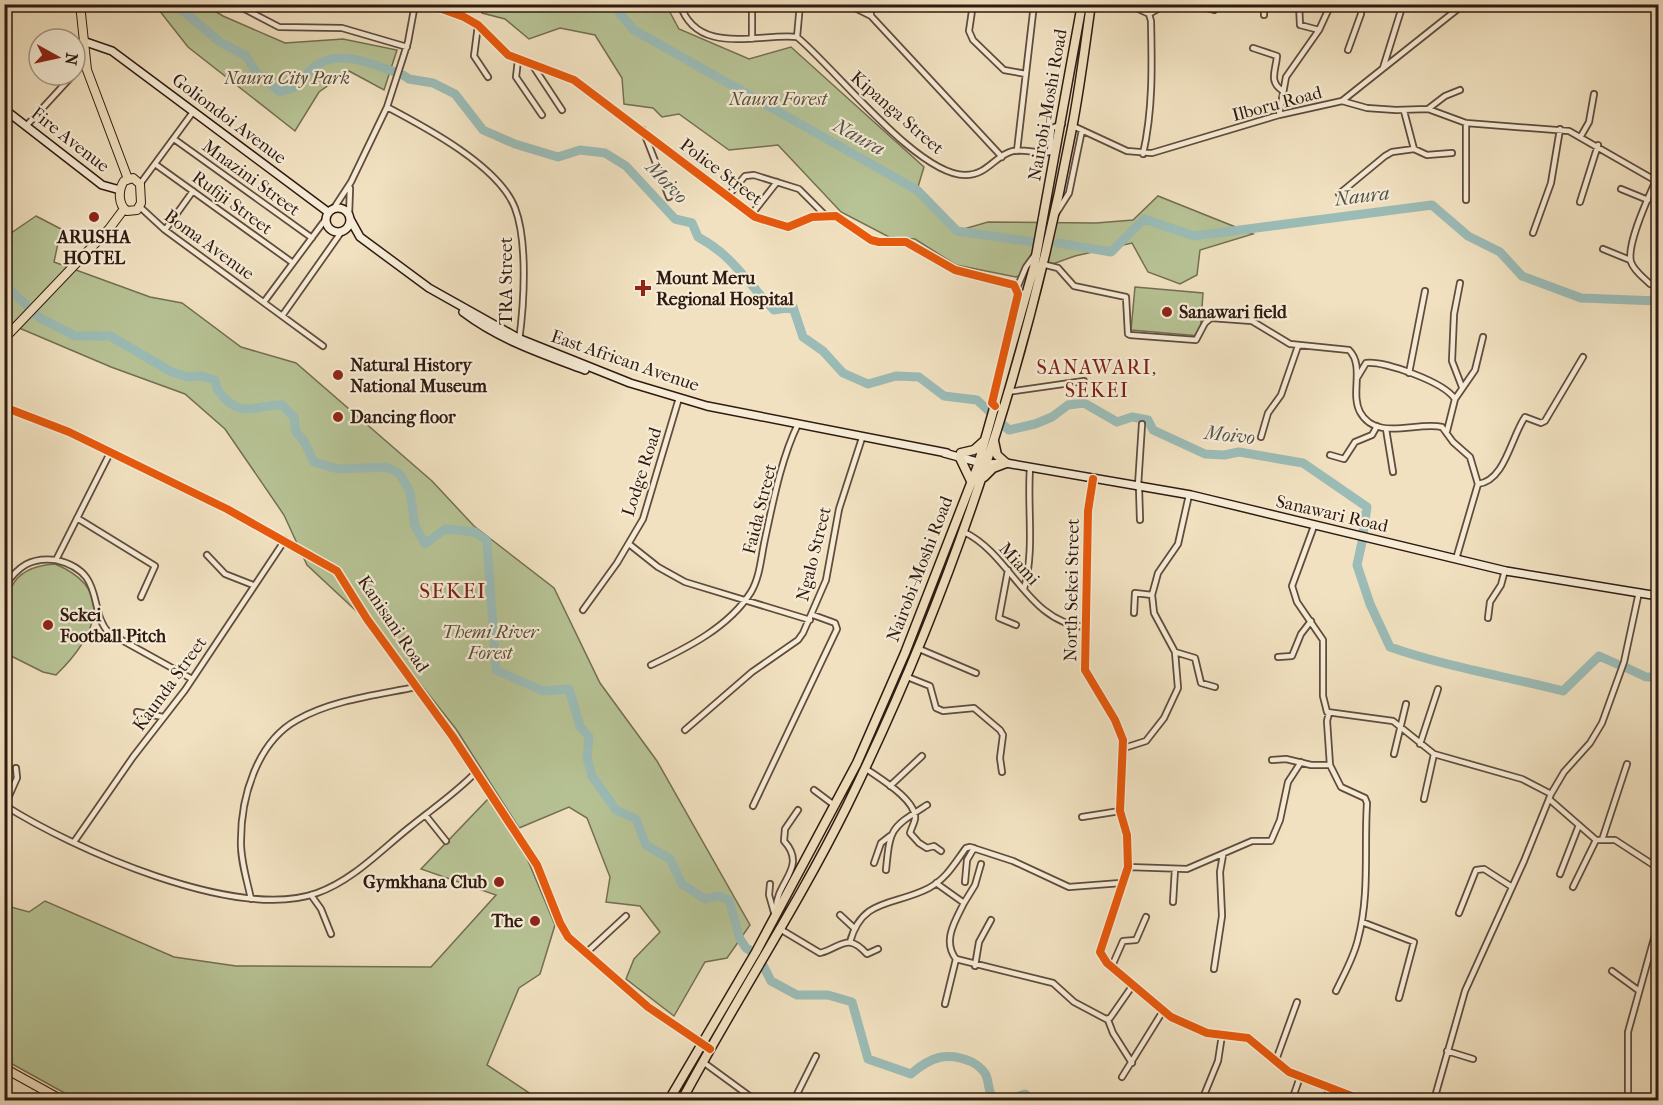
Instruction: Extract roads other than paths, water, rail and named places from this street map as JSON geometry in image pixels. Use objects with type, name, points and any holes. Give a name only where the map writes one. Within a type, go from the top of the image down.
[{"type":"highway","name":"Nairobi-Moshi Road","points":[[983,460],[984,441],[1038,251],[1082,4]]},
{"type":"highway","name":"Nairobi-Moshi Road","points":[[669,1101],[706,1047],[751,969],[776,915],[857,763],[905,653],[995,433],[1053,217],[1073,126],[1091,4]]},
{"type":"highway","points":[[984,441],[974,450],[961,456],[976,481],[1002,463],[994,449],[995,433]]},
{"type":"highway","name":"Nairobi-Moshi Road","points":[[759,954],[780,929],[865,768],[964,532],[976,481]]},
{"type":"highway","name":"Nairobi-Moshi Road","points":[[682,1101],[703,1062],[706,1047]]},
{"type":"main road","points":[[80,4],[82,27]]},
{"type":"main road","points":[[87,70],[128,179]]},
{"type":"main road","points":[[4,339],[109,229],[124,209],[120,190],[128,179],[133,178],[140,184],[140,207],[133,211],[124,209]]},
{"type":"main road","points":[[4,1068],[62,1101]]},
{"type":"street","points":[[4,9],[11,4]]},
{"type":"street","points":[[235,4],[279,27],[342,28],[407,47]]},
{"type":"street","points":[[680,4],[689,21],[716,37],[730,40],[797,37],[800,4]]},
{"type":"street","points":[[752,4],[752,39]]},
{"type":"street","points":[[847,4],[870,14],[1002,158]]},
{"type":"street","points":[[870,4],[870,14]]},
{"type":"street","points":[[973,4],[969,31],[973,40],[1004,70],[1026,74]]},
{"type":"street","points":[[1017,151],[1034,4]]},
{"type":"street","points":[[1128,4],[1149,14]]},
{"type":"street","points":[[1149,14],[1166,4]]},
{"type":"street","points":[[1191,4],[1214,10]]},
{"type":"street","points":[[1264,4],[1264,15]]},
{"type":"street","points":[[1299,4],[1300,25],[1319,30]]},
{"type":"street","points":[[1279,115],[1283,91],[1291,68],[1319,30],[1331,4]]},
{"type":"street","points":[[1348,50],[1361,14],[1361,4]]},
{"type":"street","points":[[1382,69],[1403,4]]},
{"type":"street","name":"Ilboru Road","points":[[1143,154],[1279,115],[1342,101],[1464,4]]},
{"type":"street","points":[[264,302],[351,182],[387,106],[407,47],[415,5]]},
{"type":"street","name":"Police Street","points":[[415,5],[442,9],[478,25],[503,52],[533,66],[574,80],[643,130],[751,215],[788,227],[824,214]]},
{"type":"street","points":[[1073,126],[1126,151],[1143,154],[1149,126],[1149,93],[1154,67],[1149,14]]},
{"type":"street","points":[[478,25],[474,56],[488,76]]},
{"type":"street","name":"Kipanga Street","points":[[797,37],[863,106],[935,165],[957,174],[975,174],[1017,151],[1050,152],[1053,128],[1062,124]]},
{"type":"street","name":"Goliondoi Avenue","points":[[87,42],[112,51],[331,210]]},
{"type":"street","points":[[1253,48],[1277,56],[1273,80],[1275,86],[1283,91]]},
{"type":"street","points":[[87,54],[112,51]]},
{"type":"street","points":[[518,60],[516,77],[542,115]]},
{"type":"street","points":[[533,66],[562,110]]},
{"type":"street","points":[[27,125],[62,87]]},
{"type":"street","points":[[1428,109],[1445,96],[1460,90]]},
{"type":"street","points":[[1581,136],[1589,122],[1594,94]]},
{"type":"street","points":[[1342,101],[1367,108],[1404,111],[1428,109],[1466,123],[1560,129],[1598,145],[1657,181],[1648,200],[1630,260]]},
{"type":"street","name":"TRA Street","points":[[387,106],[456,147],[489,174],[515,206],[519,220],[524,281],[519,342]]},
{"type":"street","name":"Fire Avenue","points":[[4,109],[102,185],[120,190]]},
{"type":"street","points":[[1404,111],[1414,149]]},
{"type":"street","points":[[140,184],[193,112]]},
{"type":"street","points":[[1466,123],[1466,200]]},
{"type":"street","points":[[1533,233],[1551,183],[1560,129]]},
{"type":"street","points":[[643,130],[669,197]]},
{"type":"street","points":[[1053,217],[1064,204],[1069,193],[1082,130]]},
{"type":"street","name":"Mnazini Street","points":[[174,139],[312,238]]},
{"type":"street","points":[[1580,202],[1598,145]]},
{"type":"street","points":[[1339,194],[1385,156],[1414,149],[1427,155],[1452,153]]},
{"type":"street","name":"Rufiji Street","points":[[156,164],[293,263]]},
{"type":"street","points":[[727,197],[747,175],[777,182],[799,189],[824,214],[836,216],[871,240],[906,242],[955,270],[1017,288]]},
{"type":"street","points":[[323,346],[282,316],[343,231],[349,217],[351,182]]},
{"type":"street","points":[[751,215],[777,182]]},
{"type":"street","points":[[1621,189],[1648,200]]},
{"type":"street","points":[[165,230],[193,191]]},
{"type":"street","name":"Boma Avenue","points":[[140,207],[165,230],[282,316]]},
{"type":"street","points":[[331,210],[344,210],[360,237]]},
{"type":"street","points":[[325,220],[331,230],[343,231],[360,237]]},
{"type":"street","name":"East African Avenue","points":[[360,237],[484,328],[592,373],[679,398],[799,422],[862,438],[961,456]]},
{"type":"street","points":[[1603,249],[1630,260],[1635,269],[1650,284]]},
{"type":"street","points":[[995,406],[992,403],[1014,313],[1017,288],[1026,267],[1038,251]]},
{"type":"street","points":[[1042,264],[1058,268],[1074,285],[1126,297],[1128,334],[1130,335],[1196,340],[1211,318],[1242,319],[1252,321],[1280,340],[1298,346],[1330,346],[1349,350],[1356,359],[1359,410],[1363,417],[1386,429],[1430,425],[1442,427],[1453,442],[1470,457],[1478,484],[1456,559]]},
{"type":"street","points":[[1460,283],[1454,314],[1452,362],[1462,387]]},
{"type":"street","points":[[1409,373],[1425,291]]},
{"type":"street","points":[[1447,431],[1455,399],[1475,370],[1483,337]]},
{"type":"street","points":[[1261,437],[1268,412],[1281,395],[1298,346]]},
{"type":"street","points":[[1478,484],[1490,481],[1495,476],[1523,419],[1527,417],[1543,423],[1549,416],[1583,357]]},
{"type":"street","points":[[1357,378],[1368,363],[1389,366],[1429,381],[1455,399]]},
{"type":"street","points":[[1007,392],[1084,381]]},
{"type":"street","name":"Lodge Road","points":[[583,610],[629,544],[650,502],[679,398]]},
{"type":"street","name":"Kanisani Road","points":[[4,407],[49,423],[285,540],[342,576],[367,619],[476,772],[537,865],[560,923],[568,937],[658,1015],[706,1047]]},
{"type":"street","name":"Faida Street","points":[[745,600],[757,579],[772,508],[799,422]]},
{"type":"street","points":[[1140,520],[1142,424]]},
{"type":"street","points":[[1330,455],[1344,459],[1355,442],[1372,435],[1377,426]]},
{"type":"street","points":[[1386,429],[1393,472]]},
{"type":"street","name":"Ngalo Street","points":[[685,730],[752,672],[798,640],[812,617],[826,579],[849,474],[862,438]]},
{"type":"street","points":[[56,560],[110,453]]},
{"type":"street","name":"Sanawari Road","points":[[961,456],[1189,495],[1505,570],[1659,596]]},
{"type":"street","points":[[1024,590],[1031,550],[1028,500],[1030,468]]},
{"type":"street","name":"North Sekei Street","points":[[1093,479],[1088,511],[1085,670],[1115,720],[1124,748],[1120,811],[1126,835],[1128,867],[1100,949],[1104,959],[1163,1011],[1191,1027],[1222,1035],[1248,1038],[1284,1069],[1362,1101]]},
{"type":"street","points":[[1124,748],[1146,741],[1173,702],[1178,688],[1175,652],[1154,613],[1152,595],[1158,573],[1178,544],[1189,495]]},
{"type":"street","points":[[77,518],[155,566],[141,597]]},
{"type":"street","points":[[1314,526],[1292,586],[1297,602],[1323,640],[1323,696],[1329,713],[1327,721],[1330,765],[1341,787],[1366,800],[1368,868],[1362,922],[1354,952],[1336,991]]},
{"type":"street","name":"Miami","points":[[964,532],[988,549],[1047,615],[1085,627]]},
{"type":"street","name":"Kaunda Street","points":[[74,842],[192,679],[285,540]]},
{"type":"street","points":[[629,544],[658,567],[685,582],[835,623],[837,630],[753,806]]},
{"type":"street","points":[[207,555],[225,574],[253,585]]},
{"type":"street","points":[[4,587],[12,576],[28,562],[36,559],[56,560],[69,566],[89,581],[97,599],[102,625],[110,633],[192,679]]},
{"type":"street","points":[[1008,570],[999,616],[1016,625]]},
{"type":"street","points":[[1488,618],[1490,602],[1501,585],[1505,570]]},
{"type":"street","points":[[4,571],[12,576]]},
{"type":"street","points":[[1434,1101],[1465,991],[1550,796],[1564,772],[1590,743],[1602,723],[1621,672],[1639,592]]},
{"type":"street","points":[[1134,613],[1135,593],[1152,595]]},
{"type":"street","points":[[651,665],[697,641],[745,600]]},
{"type":"street","points":[[1278,657],[1292,656],[1301,634],[1311,621]]},
{"type":"street","points":[[917,648],[976,673]]},
{"type":"street","points":[[1175,652],[1195,658],[1201,683],[1215,687]]},
{"type":"street","points":[[905,676],[930,686],[936,708],[943,711],[974,708],[1000,730],[1003,738],[1000,758],[1002,772]]},
{"type":"street","points":[[251,899],[241,841],[244,811],[251,780],[271,743],[290,724],[309,714],[339,704],[416,687]]},
{"type":"street","points":[[1420,744],[1438,689]]},
{"type":"street","points":[[1394,754],[1406,704]]},
{"type":"street","points":[[137,712],[163,717]]},
{"type":"street","points":[[1329,713],[1387,719],[1434,754],[1498,771],[1534,784],[1599,840],[1615,840],[1659,868]]},
{"type":"street","points":[[1424,799],[1434,754]]},
{"type":"street","points":[[890,786],[922,756]]},
{"type":"street","points":[[1272,760],[1330,765]]},
{"type":"street","points":[[1128,867],[1175,869],[1196,867],[1252,841],[1266,842],[1274,838],[1288,782],[1300,762]]},
{"type":"street","points":[[1573,886],[1599,840],[1627,764]]},
{"type":"street","points":[[16,768],[17,778],[5,805],[74,842],[164,878],[208,891],[251,899],[311,895],[343,879],[426,816],[476,772]]},
{"type":"street","points":[[865,768],[906,799],[914,813],[910,831],[912,836],[925,847],[934,846],[941,851]]},
{"type":"street","points":[[814,790],[834,805]]},
{"type":"street","points":[[886,870],[890,836],[896,825],[927,805]]},
{"type":"street","points":[[776,915],[777,900],[794,863],[793,851],[784,841],[784,835],[788,821],[798,810]]},
{"type":"street","points":[[1082,817],[1120,811]]},
{"type":"street","points":[[426,816],[446,841]]},
{"type":"street","points":[[1560,874],[1579,825]]},
{"type":"street","points":[[874,863],[881,843],[890,836]]},
{"type":"street","points":[[850,942],[859,919],[874,909],[936,883],[955,866],[966,848],[974,848],[1013,861],[1069,887],[1121,883]]},
{"type":"street","points":[[965,882],[967,860],[974,848]]},
{"type":"street","points":[[1214,969],[1221,925],[1220,872],[1223,855]]},
{"type":"street","points":[[981,864],[975,885],[964,903],[949,938],[950,949],[956,959],[975,966],[1053,983],[1074,1002],[1108,1020],[1113,1033],[1132,1063]]},
{"type":"street","points":[[1173,902],[1175,869]]},
{"type":"street","points":[[1459,913],[1476,870],[1484,869],[1512,887]]},
{"type":"street","points":[[936,883],[964,903]]},
{"type":"street","points":[[770,884],[769,895],[776,915]]},
{"type":"street","points":[[311,895],[331,934]]},
{"type":"street","points":[[840,915],[854,928]]},
{"type":"street","points":[[586,953],[626,916]]},
{"type":"street","points":[[1112,966],[1123,941],[1135,941],[1146,917]]},
{"type":"street","points":[[975,966],[979,942],[991,920]]},
{"type":"street","points":[[1362,922],[1414,942],[1399,998]]},
{"type":"street","points":[[1628,1101],[1628,1032],[1638,990],[1659,924]]},
{"type":"street","points":[[780,929],[820,954],[841,943],[850,942],[859,945],[867,954],[878,949]]},
{"type":"street","points":[[945,1004],[956,959]]},
{"type":"street","points":[[1612,971],[1638,990]]},
{"type":"street","points":[[1108,1020],[1133,985]]},
{"type":"street","points":[[1276,1060],[1297,1002]]},
{"type":"street","points":[[1122,1077],[1163,1011]]},
{"type":"street","points":[[1202,1101],[1218,1061],[1222,1035]]},
{"type":"street","points":[[1447,1051],[1473,1059]]},
{"type":"street","points":[[794,1101],[816,1056]]},
{"type":"street","points":[[703,1062],[755,1101]]},
{"type":"street","points":[[1292,1101],[1300,1077]]},
{"type":"street","points":[[1326,1101],[1329,1089]]},
{"type":"waterway","name":"Moivo","points":[[175,4],[220,42],[246,56],[255,71],[280,92],[297,85],[313,68],[332,59],[353,59],[395,72]]},
{"type":"waterway","name":"Naura","points":[[612,4],[634,30],[917,190],[957,231],[1033,242]]},
{"type":"waterway","name":"Moivo","points":[[403,75],[409,79],[433,83],[455,94],[483,130],[515,144],[558,157],[580,150],[605,153],[626,166],[675,219],[692,223],[698,237],[722,253],[774,310],[793,307],[803,337],[823,351],[843,373],[868,384],[896,376],[919,377],[944,396],[977,400],[990,412]]},
{"type":"waterway","name":"Naura","points":[[1058,243],[1111,252],[1144,219],[1194,236],[1432,205],[1468,236],[1500,252],[1522,276],[1581,298],[1658,301]]},
{"type":"waterway","points":[[4,284],[40,318],[75,336],[110,336],[170,371],[187,377],[201,376],[215,380],[222,396],[237,407],[248,409],[282,405],[294,417],[296,432],[304,441],[314,462],[338,469],[386,467],[400,474],[410,492],[415,526],[425,544],[445,529],[475,532],[487,541],[496,670],[543,691],[569,689],[580,726],[589,737],[587,758],[592,776],[616,810],[636,819],[646,845],[670,859],[682,884],[705,899],[718,896],[729,900],[740,939],[746,948],[758,955],[771,981],[797,995],[828,995],[852,1002],[868,1059],[911,1074],[932,1060],[947,1056],[963,1059],[972,1062],[983,1071],[990,1092],[996,1100]]},
{"type":"waterway","name":"Moivo","points":[[1001,423],[1009,430],[1035,424],[1052,417],[1068,405],[1084,403],[1117,422],[1132,417],[1148,420],[1153,430],[1205,454],[1224,455],[1239,452],[1303,463],[1367,507],[1363,533]]},
{"type":"waterway","name":"Moivo","points":[[1362,542],[1357,565],[1370,604],[1390,647],[1454,666],[1563,691],[1599,656],[1617,664]]},
{"type":"waterway","name":"Moivo","points":[[1625,667],[1646,677],[1658,677]]},
{"type":"waterway","points":[[1007,1100],[1025,1094],[1032,1100]]},
{"type":"place","name":"ARUSHA HOTEL","points":[[94,217]]},
{"type":"place","name":"Mount Meru Regional Hospital","points":[[643,288]]},
{"type":"place","name":"Sanawari field","points":[[1167,312]]},
{"type":"place","name":"Natural History National Museum","points":[[338,375]]},
{"type":"place","name":"Dancing floor","points":[[338,417]]},
{"type":"place","name":"Sekei Football Pitch","points":[[48,625]]},
{"type":"place","name":"Gymkhana Club","points":[[499,882]]},
{"type":"place","name":"The","points":[[535,921]]},
{"type":"district","name":"SANAWARI, SEKEI","points":[[1097,378]]},
{"type":"district","name":"SEKEI","points":[[453,591]]},
{"type":"park label","name":"Naura City Park","points":[[287,78]]},
{"type":"park label","name":"Naura Forest","points":[[778,99]]},
{"type":"park label","name":"Themi River Forest","points":[[490,642]]}]
